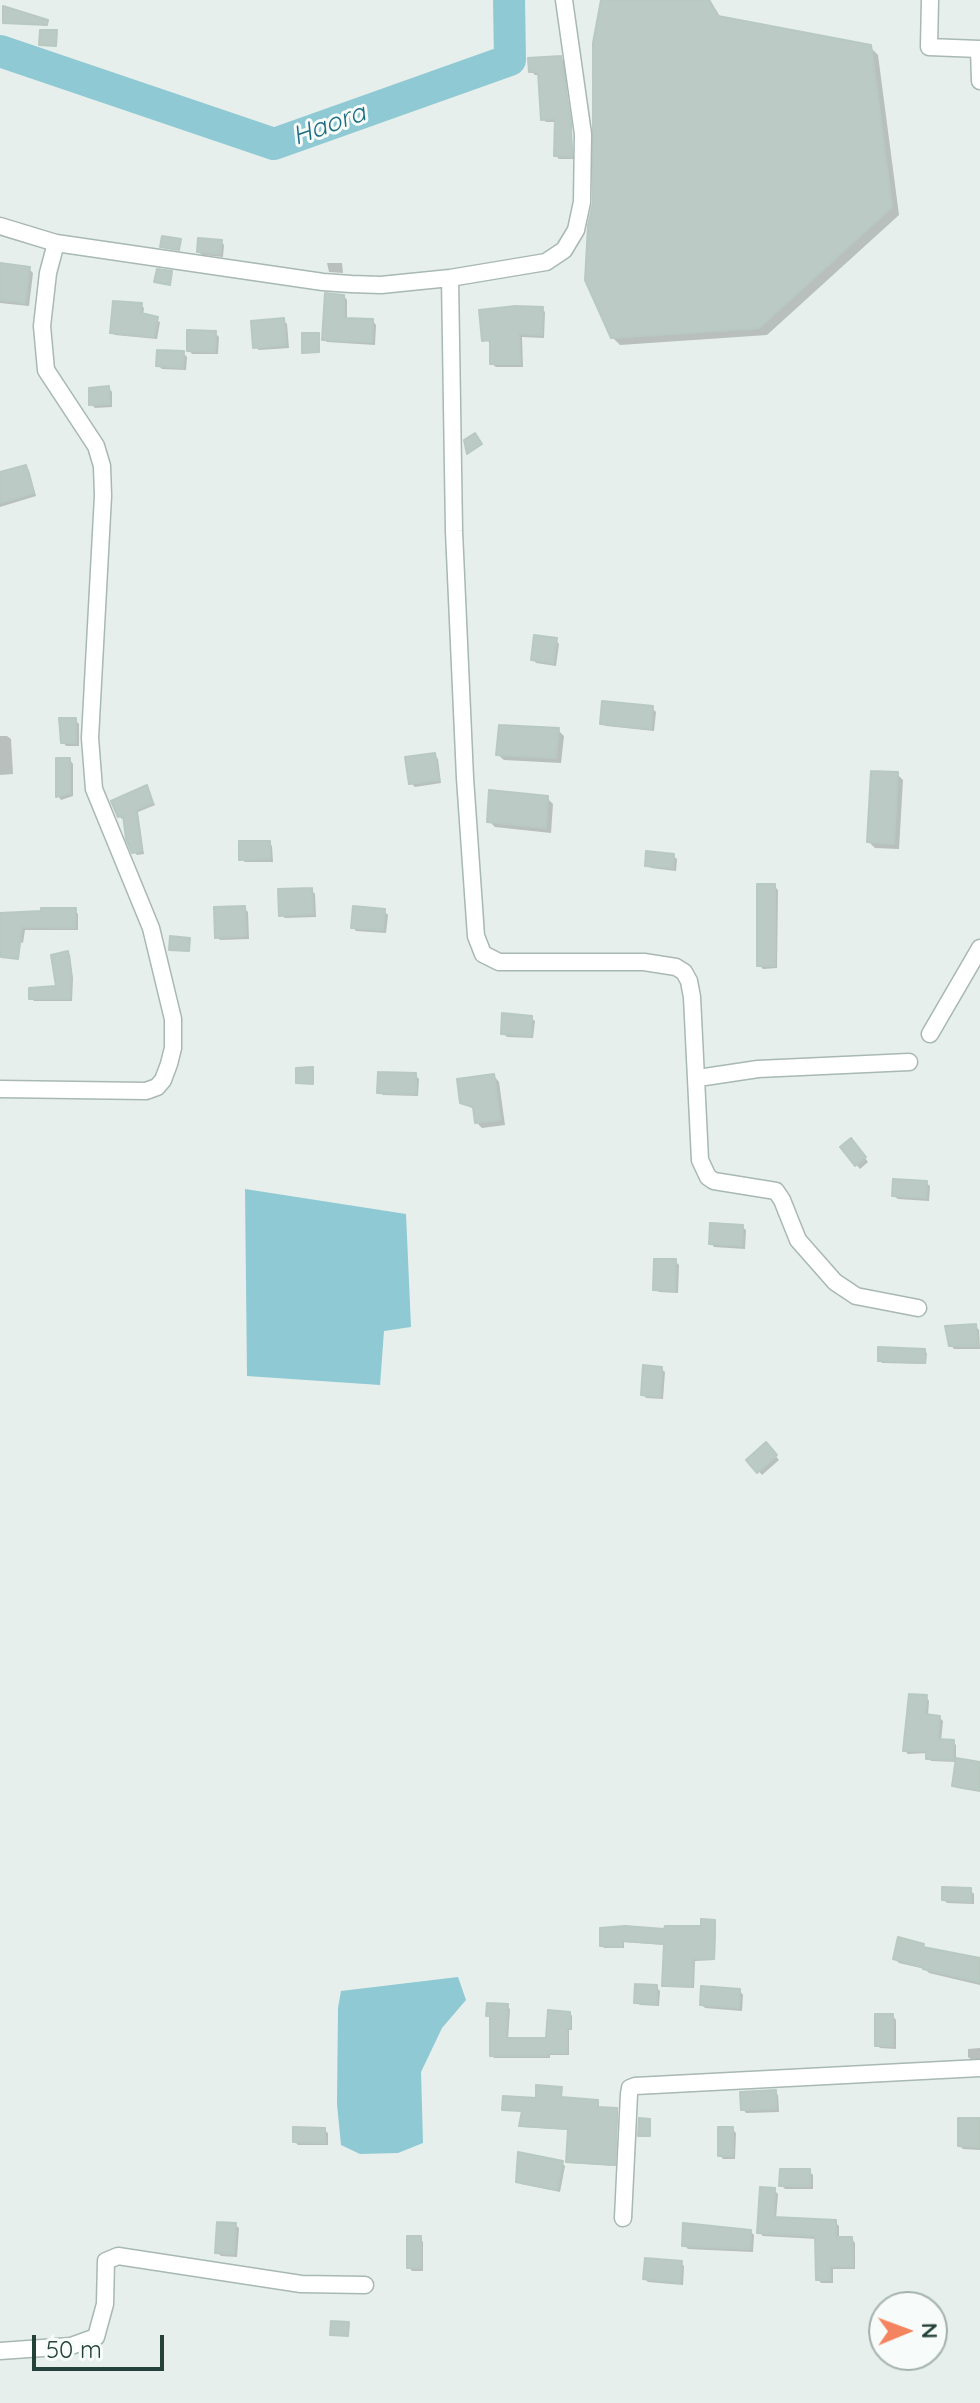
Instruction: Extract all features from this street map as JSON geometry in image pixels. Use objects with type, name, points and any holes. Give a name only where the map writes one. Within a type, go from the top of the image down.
[{"type":"street","points":[[0,226],[56,243],[323,282],[381,285],[450,278],[546,262],[564,250],[576,230],[582,202],[583,134],[564,0]]},
{"type":"street","points":[[930,0],[929,47],[979,49],[980,81]]},
{"type":"street","points":[[0,1089],[146,1091],[157,1087],[163,1080],[173,1048],[173,1019],[151,928],[102,814],[92,777],[90,738],[102,466],[96,446],[46,370],[42,326],[48,273],[56,243]]},
{"type":"street","points":[[450,278],[454,531],[465,778],[476,936],[483,954],[499,962],[606,960],[676,967],[684,972],[689,981],[698,1078],[700,1160],[708,1177],[714,1181],[776,1191],[798,1240],[835,1282],[856,1296],[918,1308]]},
{"type":"street","points":[[930,1034],[980,948]]},
{"type":"street","points":[[698,1078],[758,1069],[909,1062]]},
{"type":"street","points":[[623,2218],[630,2088],[980,2068]]},
{"type":"street","points":[[0,2351],[71,2346],[96,2337],[105,2304],[106,2261],[118,2256],[301,2284],[365,2285]]},
{"type":"water","points":[[245,1189],[406,1214],[411,1327],[384,1331],[380,1385],[247,1376]]},
{"type":"water","points":[[458,1977],[466,2000],[442,2028],[421,2072],[423,2143],[398,2153],[360,2154],[341,2145],[337,2104],[341,1991]]},
{"type":"building","points":[[601,0],[709,0],[718,16],[871,45],[892,207],[759,328],[611,338],[585,280],[588,226],[593,202],[593,43]]},
{"type":"building","points":[[3,6],[48,20],[47,25],[3,23]]},
{"type":"building","points":[[40,30],[57,30],[56,46],[39,45]]},
{"type":"building","points":[[561,56],[571,124],[572,157],[554,156],[555,119],[541,120],[538,72],[529,72],[528,58]]},
{"type":"building","points":[[162,236],[181,239],[179,250],[160,247]]},
{"type":"building","points":[[198,238],[222,240],[220,254],[197,252]]},
{"type":"building","points":[[0,263],[30,267],[25,303],[0,300]]},
{"type":"building","points":[[157,269],[172,271],[170,285],[154,282]]},
{"type":"building","points":[[325,293],[344,295],[344,318],[373,319],[372,342],[322,340]]},
{"type":"building","points":[[113,301],[142,303],[141,313],[158,317],[154,337],[110,333]]},
{"type":"building","points":[[543,307],[542,335],[519,334],[520,364],[490,364],[490,340],[482,341],[479,310]]},
{"type":"building","points":[[284,318],[286,345],[253,348],[251,321]]},
{"type":"building","points":[[187,330],[216,331],[215,352],[187,351]]},
{"type":"building","points":[[302,333],[319,333],[319,352],[302,353]]},
{"type":"building","points":[[157,350],[184,351],[183,368],[156,366]]},
{"type":"building","points":[[109,386],[110,404],[89,405],[89,388]]},
{"type":"building","points":[[475,433],[482,444],[467,454],[464,440]]},
{"type":"building","points":[[26,465],[34,493],[0,503],[0,472]]},
{"type":"building","points":[[534,635],[557,638],[553,663],[531,660]]},
{"type":"building","points":[[602,701],[653,706],[651,729],[600,724]]},
{"type":"building","points":[[59,718],[76,718],[76,743],[61,743]]},
{"type":"building","points":[[499,725],[559,728],[556,758],[496,755]]},
{"type":"building","points":[[435,753],[439,780],[409,784],[405,757]]},
{"type":"building","points":[[56,758],[70,758],[70,793],[56,797]]},
{"type":"building","points":[[871,771],[898,772],[894,844],[867,842]]},
{"type":"building","points":[[147,785],[153,803],[136,810],[142,851],[132,853],[126,839],[123,815],[118,817],[111,801]]},
{"type":"building","points":[[489,790],[548,796],[546,828],[487,822]]},
{"type":"building","points":[[239,841],[270,841],[270,859],[239,860]]},
{"type":"building","points":[[646,851],[674,854],[673,868],[645,866]]},
{"type":"building","points":[[757,884],[775,884],[775,966],[757,966]]},
{"type":"building","points":[[312,888],[313,914],[279,916],[278,889]]},
{"type":"building","points":[[245,906],[246,936],[215,938],[214,907]]},
{"type":"building","points":[[353,906],[385,909],[383,930],[351,928]]},
{"type":"building","points":[[41,908],[76,908],[75,928],[22,927],[18,959],[1,957],[0,913],[41,911]]},
{"type":"building","points":[[170,936],[190,938],[189,951],[169,950]]},
{"type":"building","points":[[68,951],[70,999],[29,999],[29,988],[56,986],[51,955]]},
{"type":"building","points":[[502,1013],[532,1016],[531,1036],[501,1034]]},
{"type":"building","points":[[313,1067],[313,1084],[296,1083],[296,1068]]},
{"type":"building","points":[[378,1072],[416,1073],[416,1094],[377,1093]]},
{"type":"building","points":[[494,1074],[500,1120],[475,1123],[473,1107],[460,1103],[457,1079]]},
{"type":"building","points":[[851,1138],[866,1157],[855,1166],[840,1147]]},
{"type":"building","points":[[893,1179],[927,1181],[926,1198],[892,1196]]},
{"type":"building","points":[[710,1223],[743,1225],[742,1246],[709,1244]]},
{"type":"building","points":[[654,1259],[676,1259],[675,1291],[653,1290]]},
{"type":"building","points":[[976,1324],[978,1346],[949,1346],[945,1326]]},
{"type":"building","points":[[878,1347],[925,1349],[925,1363],[878,1361]]},
{"type":"building","points":[[643,1365],[662,1367],[660,1397],[641,1395]]},
{"type":"building","points":[[766,1442],[777,1455],[757,1473],[746,1460]]},
{"type":"building","points":[[909,1694],[927,1695],[925,1714],[940,1716],[938,1739],[954,1740],[953,1760],[926,1759],[926,1751],[903,1751]]},
{"type":"building","points":[[956,1758],[980,1762],[980,1790],[952,1786]]},
{"type":"building","points":[[942,1887],[971,1888],[971,1902],[942,1900]]},
{"type":"building","points":[[701,1919],[715,1920],[714,1959],[693,1959],[692,1986],[662,1986],[664,1944],[622,1941],[622,1947],[600,1946],[600,1928],[701,1926]]},
{"type":"building","points":[[898,1937],[924,1944],[923,1947],[980,1958],[980,1982],[893,1959]]},
{"type":"building","points":[[635,1984],[657,1985],[657,2004],[634,2003]]},
{"type":"building","points":[[701,1986],[740,1989],[739,2008],[700,2005]]},
{"type":"building","points":[[487,2003],[508,2004],[506,2038],[546,2038],[548,2010],[570,2012],[567,2053],[490,2056]]},
{"type":"building","points":[[875,2014],[893,2014],[893,2046],[875,2046]]},
{"type":"building","points":[[536,2085],[562,2087],[561,2097],[598,2100],[598,2107],[617,2108],[615,2165],[566,2162],[568,2129],[519,2126],[522,2111],[502,2110],[503,2096],[536,2098]]},
{"type":"building","points":[[776,2090],[776,2109],[741,2110],[740,2092]]},
{"type":"building","points":[[639,2118],[650,2119],[650,2136],[638,2136]]},
{"type":"building","points":[[958,2118],[980,2118],[980,2147],[958,2146]]},
{"type":"building","points":[[293,2127],[325,2128],[325,2143],[293,2142]]},
{"type":"building","points":[[718,2127],[733,2127],[733,2156],[718,2156]]},
{"type":"building","points":[[518,2152],[563,2161],[557,2190],[516,2182]]},
{"type":"building","points":[[780,2169],[810,2169],[810,2186],[779,2186]]},
{"type":"building","points":[[760,2187],[775,2188],[774,2217],[836,2220],[836,2237],[852,2237],[853,2267],[830,2266],[830,2280],[816,2280],[815,2236],[757,2233]]},
{"type":"building","points":[[217,2222],[236,2223],[234,2254],[215,2253]]},
{"type":"building","points":[[683,2223],[751,2230],[750,2249],[682,2246]]},
{"type":"building","points":[[407,2236],[421,2236],[421,2268],[407,2268]]},
{"type":"building","points":[[645,2258],[682,2261],[680,2283],[643,2279]]},
{"type":"building","points":[[331,2321],[349,2322],[348,2336],[330,2335]]},
{"type":"waterway","name":"Haora","points":[[0,51],[274,144],[510,60],[509,0]]}]
